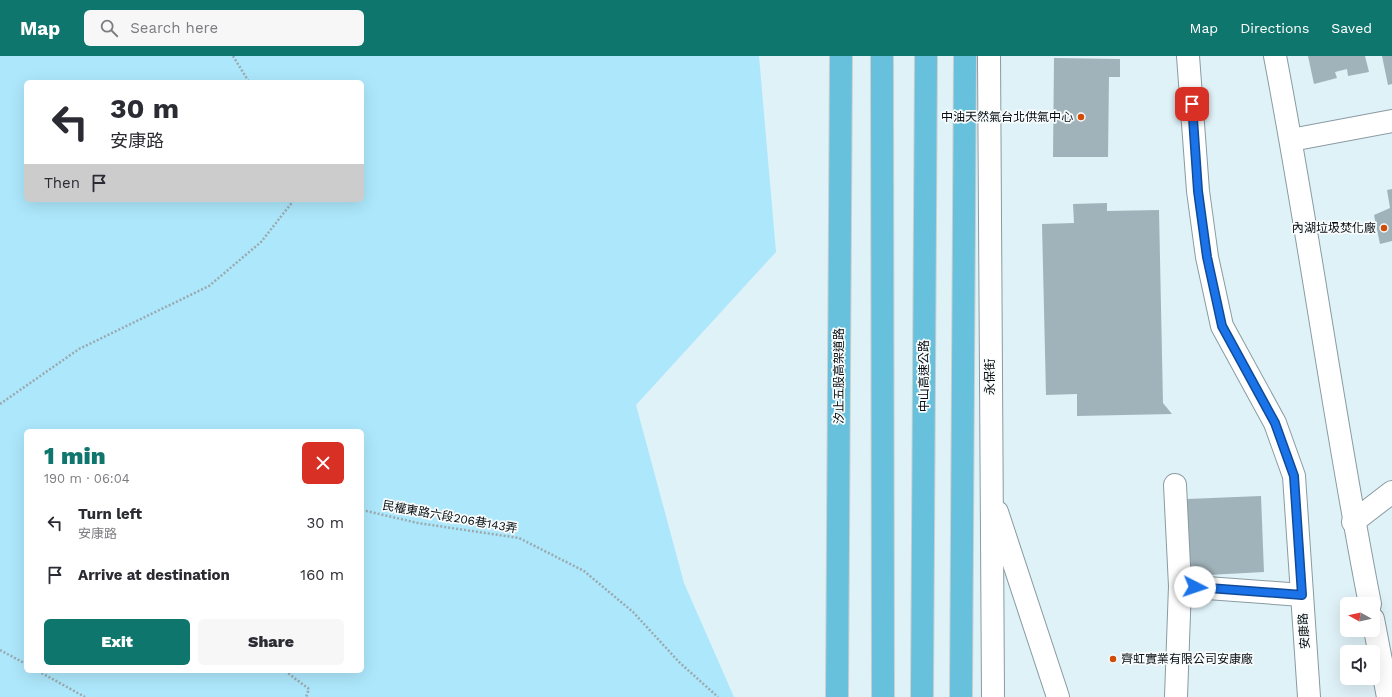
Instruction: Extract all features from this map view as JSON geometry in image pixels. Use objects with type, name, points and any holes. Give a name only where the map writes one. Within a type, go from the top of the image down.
[{"type":"highway","name":"汐止五股高架道路","points":[[837,697],[841,56]]},
{"type":"highway","points":[[882,56],[883,697]]},
{"type":"highway","name":"中山高速公路","points":[[922,697],[926,56]]},
{"type":"highway","points":[[961,697],[965,56]]},
{"type":"street","name":"永保街","points":[[990,56],[993,697]]},
{"type":"street","name":"安康路","points":[[1188,56],[1198,191],[1207,257],[1222,326],[1275,423],[1294,476],[1309,697]]},
{"type":"street","points":[[1275,56],[1291,140],[1354,522],[1369,597]]},
{"type":"street","points":[[1291,140],[1392,121]]},
{"type":"street","points":[[1175,485],[1180,586],[1176,697]]},
{"type":"street","points":[[991,492],[1058,697]]},
{"type":"street","points":[[1354,522],[1392,492]]},
{"type":"street","points":[[1180,586],[1302,595]]},
{"type":"street","points":[[1376,637],[1388,697]]},
{"type":"path","points":[[233,56],[248,80]]},
{"type":"path","points":[[0,404],[79,349],[209,286],[261,242],[292,202]]},
{"type":"path","name":"民權東路六段206巷143弄","points":[[364,510],[418,523],[519,538],[584,571],[633,612],[680,663],[718,697]]},
{"type":"path","points":[[0,650],[24,663]]},
{"type":"path","points":[[42,673],[85,697]]},
{"type":"path","points":[[288,673],[309,689],[306,697]]},
{"type":"shaded area","points":[[0,56],[759,56],[776,252],[636,405],[684,583],[734,697],[0,697]]},
{"type":"building","points":[[1308,56],[1365,56],[1369,72],[1348,76],[1347,69],[1335,72],[1337,78],[1314,84]]},
{"type":"building","points":[[1382,56],[1392,56],[1392,84],[1388,85]]},
{"type":"building","name":"中油天然氣台北供氣中心","points":[[1054,58],[1120,59],[1120,77],[1109,77],[1108,157],[1053,157]]},
{"type":"building","name":"內湖垃圾焚化廠","points":[[1392,189],[1392,241],[1380,244],[1374,215],[1390,208],[1387,190]]},
{"type":"building","points":[[1107,203],[1107,211],[1159,210],[1163,403],[1172,414],[1077,416],[1077,394],[1046,395],[1042,224],[1074,223],[1073,204]]},
{"type":"building","points":[[1261,496],[1264,572],[1190,576],[1187,499]]},
{"type":"place","name":"中油天然氣台北供氣中心","points":[[1081,117]]},
{"type":"place","name":"內湖垃圾焚化廠","points":[[1384,228]]},
{"type":"place","name":"齊虹實業有限公司安康廠","points":[[1113,659]]},
{"type":"route","points":[[1192,104],[1198,191],[1207,257],[1222,326],[1275,423],[1294,476],[1302,595],[1195,587]]}]
